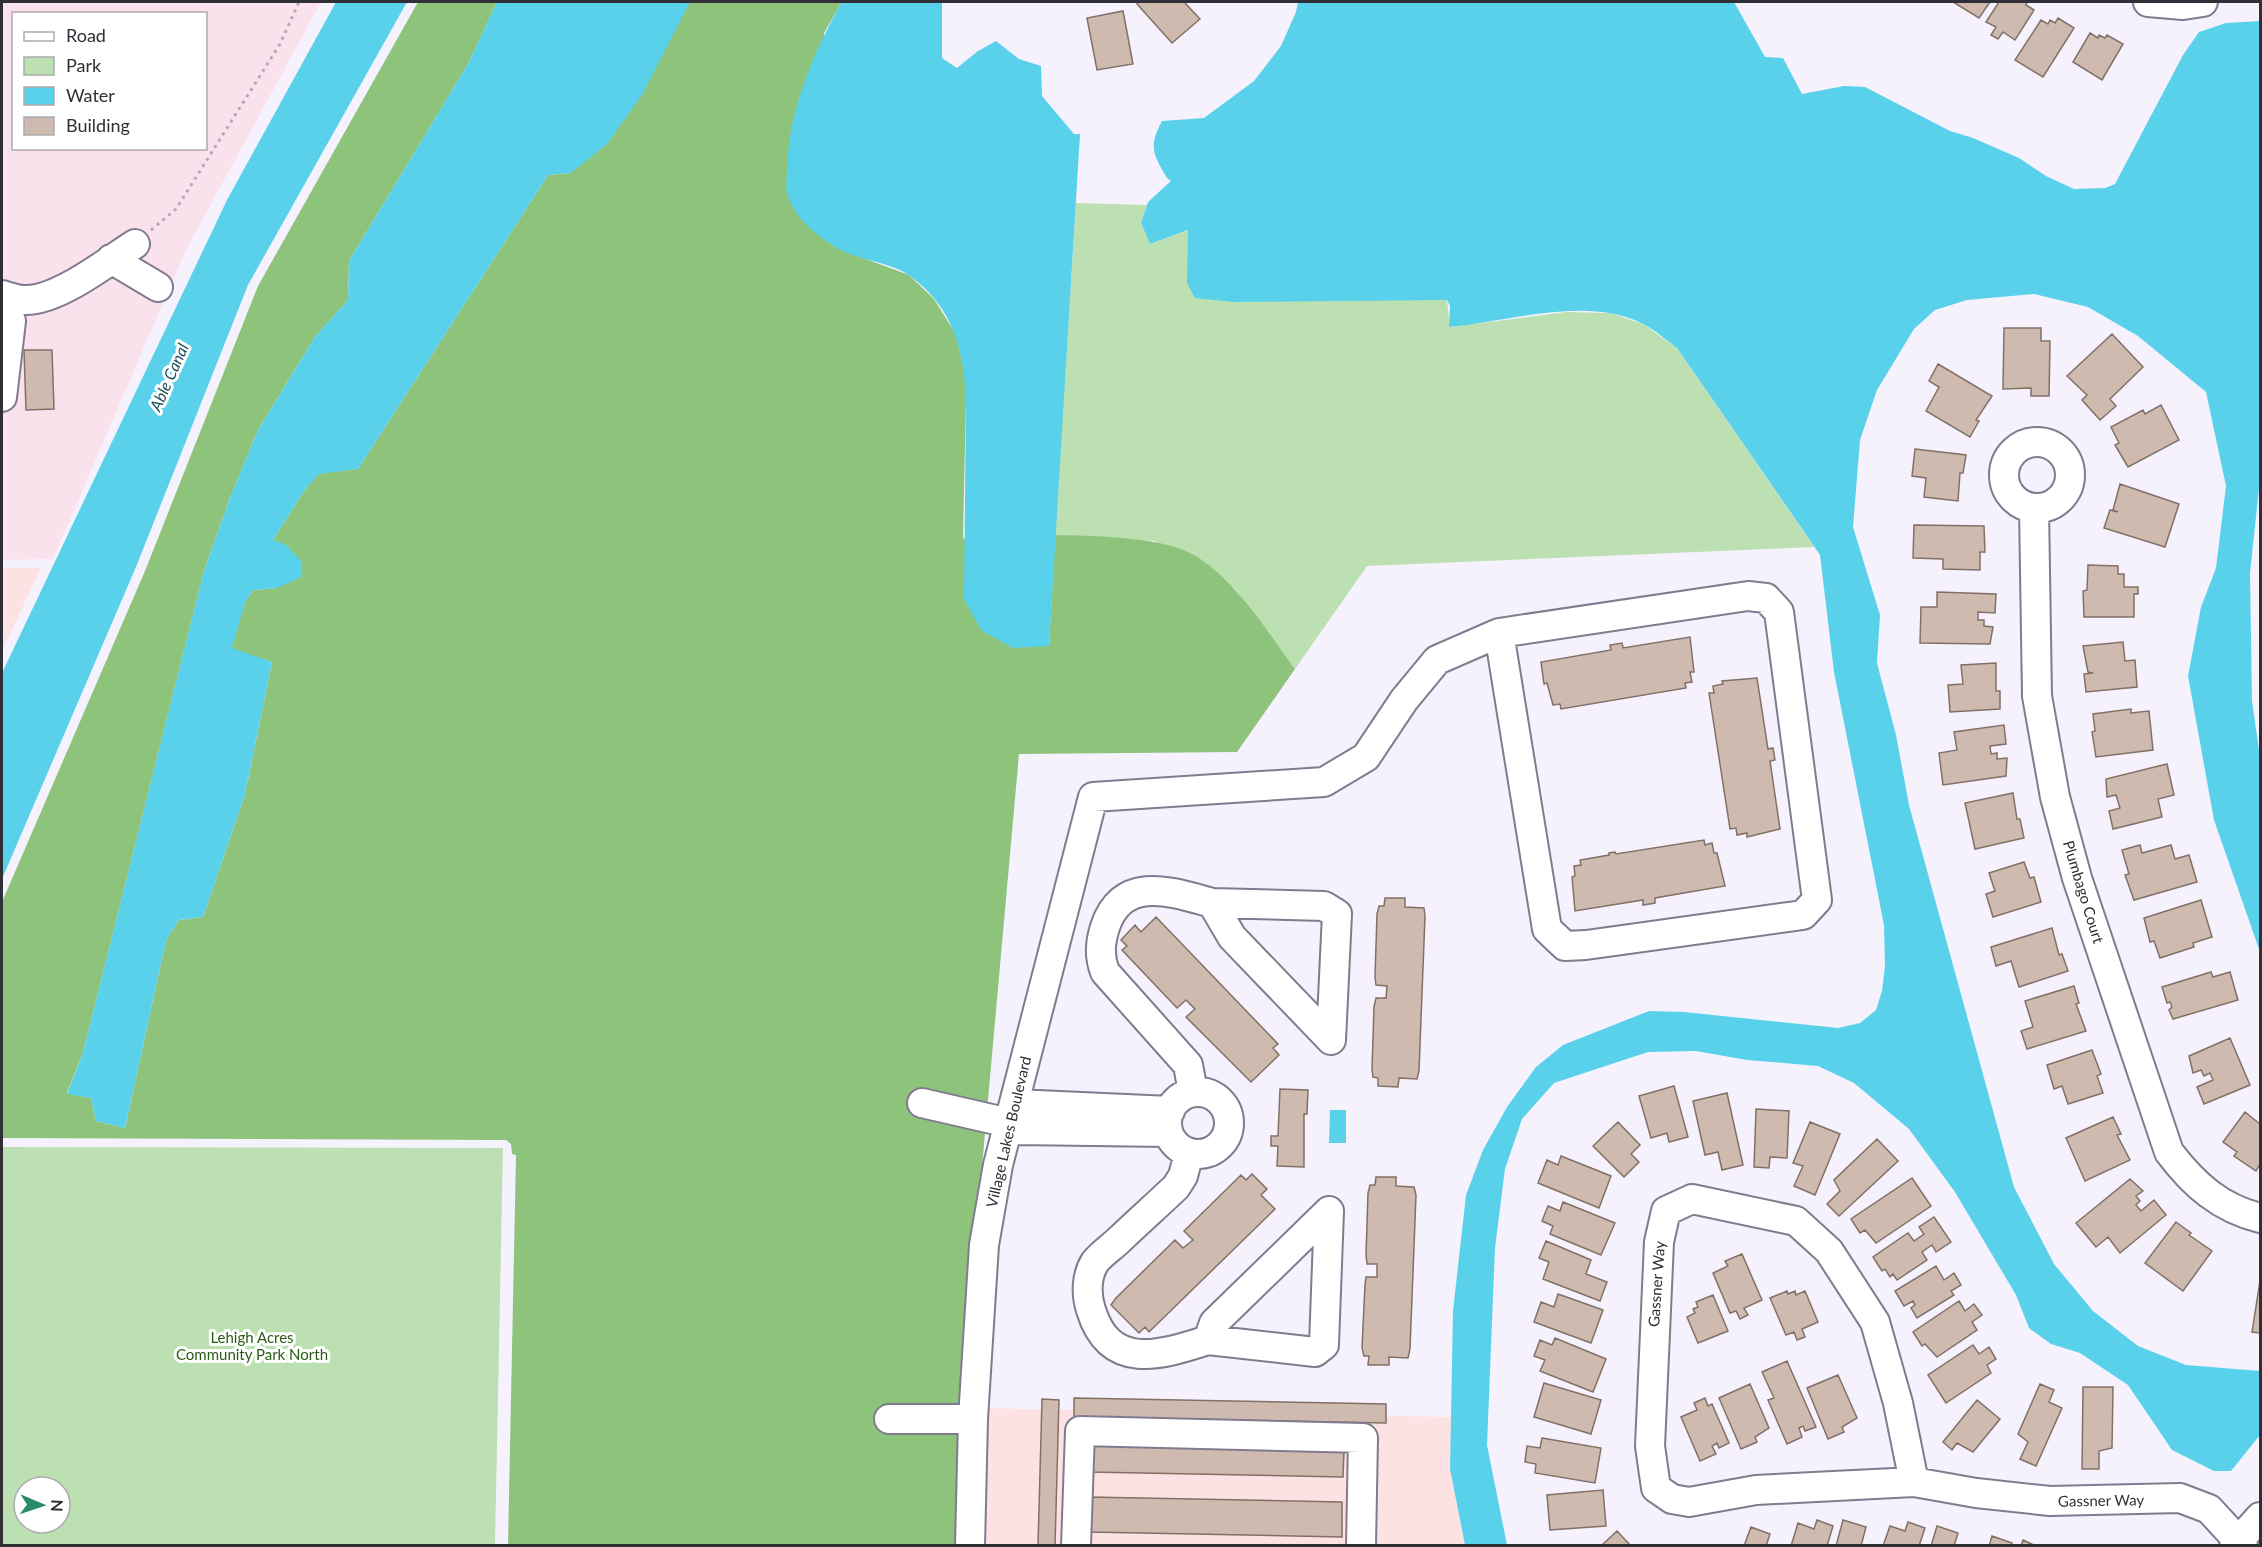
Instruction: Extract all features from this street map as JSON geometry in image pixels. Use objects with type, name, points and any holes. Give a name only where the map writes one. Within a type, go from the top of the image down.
[{"type":"street","points":[[2148,2],[2183,5],[2203,2]]},
{"type":"street","points":[[2,397],[11,321],[2,296],[25,300],[46,297],[135,244]]},
{"type":"street","points":[[111,259],[158,287]]},
{"type":"street","name":"Plumbago Court","points":[[2034,508],[2037,696],[2055,797],[2077,878],[2169,1152],[2188,1178],[2210,1197],[2239,1213],[2260,1218]]},
{"type":"street","points":[[1748,596],[1766,598],[1779,612],[1817,900],[1803,915],[1565,946],[1547,929],[1499,633],[1748,596]]},
{"type":"street","name":"Village Lakes Boulevard","points":[[970,1545],[973,1419],[984,1245],[998,1165],[1093,797],[1324,783],[1366,758],[1404,700],[1437,660],[1499,633]]},
{"type":"street","points":[[1192,1092],[1188,1065],[1105,972],[1100,957],[1102,937],[1110,912],[1129,895],[1146,891],[1172,892],[1212,903],[1324,906],[1337,914],[1331,1040],[1232,937],[1212,903]]},
{"type":"street","points":[[1192,1092],[1213,1095],[1227,1110],[1229,1119],[1225,1139],[1210,1152],[1190,1153],[1180,1149],[1169,1121],[1175,1102],[1192,1092]]},
{"type":"street","points":[[922,1102],[1010,1119],[1169,1121]]},
{"type":"street","points":[[1190,1153],[1183,1176],[1176,1187],[1095,1262],[1086,1294],[1095,1325],[1106,1340],[1123,1352],[1142,1355],[1167,1353],[1208,1340],[1315,1352],[1321,1349],[1329,1211],[1214,1323],[1208,1340]]},
{"type":"street","name":"Gassner Way","points":[[1914,1482],[1898,1403],[1875,1322],[1829,1251],[1796,1221],[1692,1198],[1666,1211],[1659,1242],[1650,1446],[1656,1488],[1672,1499],[1689,1502],[1756,1490],[1914,1482],[1976,1493],[2050,1501],[2180,1498],[2209,1509],[2238,1544]]},
{"type":"street","points":[[889,1419],[973,1419]]},
{"type":"street","points":[[1076,1545],[1080,1431],[1363,1438],[1361,1545]]},
{"type":"street","points":[[2238,1544],[2260,1517]]},
{"type":"path","points":[[135,244],[176,209],[280,44],[299,2]]},
{"type":"shaded area","points":[[2,2],[321,2],[185,252],[53,559],[2,560]]},
{"type":"shaded area","points":[[2,568],[41,568],[2,651]]},
{"type":"shaded area","points":[[976,1408],[1451,1417],[1450,1469],[1465,1545],[973,1546]]},
{"type":"green space","points":[[418,2],[497,2],[468,64],[349,261],[348,300],[315,337],[258,430],[230,498],[204,571],[83,1053],[67,1093],[91,1098],[96,1121],[125,1128],[166,940],[179,920],[203,917],[245,794],[272,662],[231,649],[245,602],[253,590],[277,588],[273,540],[304,491],[319,473],[358,469],[548,175],[571,173],[663,49],[690,2],[842,2],[824,33],[839,249],[909,275],[934,299],[957,336],[965,377],[966,400],[963,537],[1049,646],[1055,535],[1130,539],[1150,541],[1185,551],[1214,569],[1252,609],[1295,669],[1237,752],[1019,754],[980,1189],[973,1545],[508,1545],[516,1155],[512,1154],[511,1144],[506,1140],[2,1138],[2,902],[145,571],[258,286]]},
{"type":"green space","points":[[1076,203],[1147,205],[1141,223],[1150,244],[1189,230],[1412,299],[1447,300],[1450,327],[1566,312],[1610,313],[1643,324],[1677,348],[1814,547],[1367,566],[1295,669],[1236,590],[1155,541],[1055,535]]},
{"type":"green space","name":"Lehigh Acres Community Park North","points":[[2,1147],[503,1148],[495,1545],[2,1545]]},
{"type":"water","name":"Able Canal","points":[[336,2],[407,2],[248,285],[136,567],[2,879],[2,673],[227,200]]},
{"type":"water","points":[[497,2],[690,2],[642,95],[607,144],[571,173],[548,175],[358,469],[319,474],[304,491],[273,540],[285,544],[302,562],[302,577],[277,588],[253,590],[245,602],[232,648],[272,662],[245,794],[203,917],[179,920],[166,940],[125,1128],[96,1121],[91,1098],[67,1094],[83,1053],[204,571],[230,498],[258,430],[315,337],[348,300],[349,261],[468,64]]},
{"type":"water","points":[[842,2],[942,2],[942,58],[957,68],[978,51],[996,41],[1019,59],[1041,66],[1042,96],[1074,134],[1080,134],[1049,646],[1013,648],[981,630],[964,599],[965,382],[959,347],[946,316],[937,301],[910,276],[893,267],[855,256],[822,238],[796,213],[788,197],[786,183],[789,147],[798,103],[812,61]]},
{"type":"water","points":[[1298,2],[1734,2],[1765,57],[1783,58],[1802,94],[1844,86],[1865,87],[1950,131],[1973,138],[2019,158],[2046,176],[2074,189],[2105,188],[2115,184],[2183,55],[2199,32],[2226,23],[2260,21],[2260,479],[2250,573],[2252,701],[2260,757],[2260,952],[2214,820],[2188,676],[2201,607],[2216,568],[2226,486],[2206,392],[2138,336],[2088,307],[2034,294],[1967,300],[1935,310],[1914,329],[1877,390],[1860,440],[1853,527],[1880,615],[1877,663],[1896,735],[1909,805],[2014,1187],[2054,1264],[2093,1311],[2138,1346],[2186,1365],[2260,1371],[2260,1435],[2231,1471],[2214,1471],[2172,1450],[2128,1385],[2080,1353],[2051,1344],[2029,1328],[2016,1295],[1955,1192],[1909,1129],[1854,1083],[1818,1066],[1747,1060],[1696,1051],[1648,1052],[1554,1083],[1522,1119],[1505,1169],[1495,1248],[1487,1445],[1507,1545],[1465,1545],[1450,1469],[1453,1311],[1466,1195],[1483,1150],[1507,1107],[1536,1067],[1563,1045],[1649,1011],[1684,1012],[1838,1028],[1860,1023],[1876,1010],[1882,991],[1885,966],[1884,925],[1834,672],[1820,555],[1677,348],[1643,324],[1621,316],[1597,312],[1547,313],[1449,327],[1450,306],[1447,300],[1234,302],[1195,298],[1187,283],[1188,230],[1150,244],[1141,223],[1148,202],[1171,181],[1162,170],[1154,150],[1155,138],[1162,121],[1204,118],[1254,81],[1281,46]]},
{"type":"water","points":[[1330,1110],[1346,1110],[1346,1143],[1329,1143]]},
{"type":"building","points":[[1139,2],[1184,2],[1200,19],[1172,43],[1137,4]]},
{"type":"building","points":[[1953,2],[1990,2],[1979,18]]},
{"type":"building","points":[[1999,2],[2027,2],[2026,5],[2034,10],[2015,40],[2003,32],[1998,39],[1991,35],[1996,27],[1986,22]]},
{"type":"building","points":[[1123,11],[1133,64],[1097,70],[1087,18]]},
{"type":"building","points":[[2058,18],[2074,28],[2043,77],[2015,60],[2041,20],[2048,24],[2050,20],[2055,23]]},
{"type":"building","points":[[2090,33],[2098,38],[2099,35],[2105,38],[2107,35],[2123,44],[2102,80],[2073,62]]},
{"type":"building","points":[[2004,328],[2041,328],[2041,341],[2050,341],[2049,396],[2031,396],[2031,388],[2003,389]]},
{"type":"building","points":[[2112,334],[2143,367],[2110,399],[2116,406],[2100,420],[2082,400],[2087,395],[2067,376]]},
{"type":"building","points":[[24,350],[52,350],[54,409],[26,410]]},
{"type":"building","points":[[1938,364],[1992,396],[1976,420],[1979,421],[1970,437],[1926,411],[1939,387],[1929,381]]},
{"type":"building","points":[[2161,405],[2179,440],[2128,467],[2115,445],[2119,443],[2111,427],[2143,410],[2145,414]]},
{"type":"building","points":[[1915,449],[1966,455],[1963,473],[1960,473],[1958,501],[1924,497],[1926,478],[1912,476]]},
{"type":"building","points":[[2120,484],[2179,504],[2165,547],[2104,528],[2110,510],[2118,512],[2113,510]]},
{"type":"building","points":[[1914,525],[1984,526],[1985,552],[1980,552],[1980,570],[1943,569],[1943,559],[1913,558]]},
{"type":"building","points":[[2088,565],[2118,566],[2118,574],[2124,574],[2124,587],[2138,587],[2138,594],[2134,594],[2134,617],[2084,617],[2083,591],[2087,590]]},
{"type":"building","points":[[1937,592],[1996,594],[1995,613],[1978,612],[1978,620],[1984,620],[1984,626],[1993,627],[1990,644],[1920,643],[1921,607],[1937,607]]},
{"type":"building","points":[[1690,637],[1694,672],[1690,672],[1692,682],[1685,683],[1686,688],[1561,709],[1560,704],[1553,705],[1547,683],[1544,684],[1541,662],[1611,650],[1610,645],[1622,643],[1623,648]]},
{"type":"building","points":[[2123,642],[2125,661],[2135,660],[2137,687],[2086,692],[2084,674],[2093,673],[2088,672],[2083,646]]},
{"type":"building","points":[[1996,663],[1996,691],[2000,691],[2000,709],[1950,712],[1948,685],[1963,684],[1961,665]]},
{"type":"building","points":[[1757,678],[1768,749],[1773,748],[1775,760],[1770,761],[1780,829],[1747,837],[1747,833],[1737,835],[1736,828],[1730,829],[1709,693],[1714,693],[1713,686],[1723,684],[1722,681]]},
{"type":"building","points":[[2131,709],[2131,713],[2149,711],[2153,750],[2096,757],[2092,732],[2095,731],[2093,714]]},
{"type":"building","points":[[2004,725],[2006,744],[1990,746],[1991,754],[1997,753],[1997,759],[2007,758],[2006,776],[1943,785],[1939,753],[1957,750],[1954,732]]},
{"type":"building","points":[[2167,764],[2174,795],[2158,799],[2162,817],[2113,829],[2109,811],[2120,808],[2116,795],[2107,797],[2106,779]]},
{"type":"building","points":[[2013,793],[2017,819],[2020,819],[2024,838],[1975,849],[1965,803]]},
{"type":"building","points":[[1704,840],[1705,845],[1712,843],[1714,853],[1717,853],[1725,886],[1655,898],[1655,903],[1643,905],[1643,900],[1575,911],[1572,877],[1575,876],[1574,866],[1581,865],[1580,860],[1615,852],[1616,854]]},
{"type":"building","points":[[2140,845],[2142,853],[2171,845],[2175,859],[2189,855],[2197,882],[2134,900],[2125,875],[2129,874],[2122,850]]},
{"type":"building","points":[[2024,862],[2030,878],[2034,877],[2041,902],[1993,917],[1986,894],[1995,891],[1989,873]]},
{"type":"building","points":[[1385,898],[1405,898],[1405,907],[1424,908],[1425,916],[1419,1071],[1417,1079],[1399,1078],[1398,1087],[1378,1086],[1378,1078],[1373,1077],[1372,1069],[1374,1007],[1376,998],[1386,998],[1387,986],[1376,985],[1375,977],[1377,914],[1379,906],[1384,906]]},
{"type":"building","points":[[2201,900],[2212,937],[2193,943],[2194,947],[2160,958],[2154,941],[2150,942],[2144,918]]},
{"type":"building","points":[[1156,917],[1278,1044],[1273,1048],[1279,1055],[1251,1082],[1186,1017],[1195,1009],[1186,1000],[1177,1008],[1122,950],[1127,946],[1121,940],[1135,925],[1141,932]]},
{"type":"building","points":[[2052,928],[2059,955],[2062,954],[2068,971],[2019,987],[2011,961],[1996,966],[1991,947]]},
{"type":"building","points":[[2211,972],[2213,977],[2230,972],[2238,1000],[2173,1019],[2169,1010],[2172,1007],[2170,1002],[2167,1003],[2162,987]]},
{"type":"building","points":[[2074,986],[2079,1003],[2076,1004],[2086,1031],[2027,1049],[2021,1031],[2033,1027],[2025,1001]]},
{"type":"building","points":[[2230,1038],[2250,1085],[2204,1104],[2197,1087],[2213,1080],[2210,1073],[2204,1076],[2201,1070],[2193,1073],[2189,1056]]},
{"type":"building","points":[[2092,1050],[2101,1074],[2097,1076],[2103,1093],[2068,1104],[2062,1086],[2054,1089],[2047,1065]]},
{"type":"building","points":[[1674,1086],[1688,1137],[1669,1142],[1667,1133],[1651,1138],[1639,1096]]},
{"type":"building","points":[[1280,1089],[1308,1090],[1307,1114],[1304,1114],[1304,1167],[1277,1166],[1278,1146],[1271,1146],[1271,1136],[1278,1136]]},
{"type":"building","points":[[1727,1093],[1743,1165],[1722,1170],[1718,1152],[1705,1155],[1693,1101]]},
{"type":"building","points":[[1756,1109],[1789,1111],[1787,1158],[1770,1157],[1769,1168],[1754,1167]]},
{"type":"building","points":[[2245,1112],[2260,1124],[2260,1164],[2256,1171],[2234,1156],[2237,1152],[2223,1142]]},
{"type":"building","points":[[2113,1117],[2121,1134],[2117,1135],[2130,1160],[2085,1181],[2066,1138]]},
{"type":"building","points":[[1618,1122],[1640,1145],[1631,1154],[1639,1162],[1624,1177],[1593,1146]]},
{"type":"building","points":[[1810,1122],[1840,1134],[1815,1195],[1794,1186],[1803,1166],[1793,1163]]},
{"type":"building","points":[[1877,1139],[1898,1161],[1839,1216],[1827,1204],[1840,1191],[1834,1180]]},
{"type":"building","points":[[1561,1156],[1611,1176],[1599,1208],[1538,1183],[1547,1160],[1558,1165]]},
{"type":"building","points":[[1252,1174],[1267,1189],[1261,1195],[1275,1209],[1149,1332],[1145,1327],[1139,1333],[1111,1305],[1175,1240],[1183,1248],[1193,1240],[1184,1231],[1241,1175],[1246,1180]]},
{"type":"building","points":[[1376,1177],[1396,1177],[1396,1186],[1414,1187],[1416,1195],[1410,1349],[1408,1358],[1389,1357],[1389,1365],[1368,1365],[1369,1356],[1364,1356],[1362,1348],[1366,1277],[1377,1277],[1377,1264],[1367,1264],[1366,1255],[1368,1193],[1370,1185],[1375,1185]]},
{"type":"building","points":[[1912,1178],[1931,1206],[1876,1243],[1865,1230],[1860,1233],[1851,1219]]},
{"type":"building","points":[[2130,1179],[2143,1191],[2136,1196],[2140,1201],[2136,1205],[2141,1211],[2154,1200],[2166,1215],[2120,1253],[2108,1237],[2096,1247],[2076,1223]]},
{"type":"building","points":[[1563,1202],[1615,1223],[1601,1255],[1550,1234],[1553,1226],[1542,1221],[1548,1206],[1560,1211]]},
{"type":"building","points":[[1934,1217],[1951,1242],[1936,1252],[1932,1245],[1922,1252],[1927,1260],[1897,1280],[1893,1274],[1890,1277],[1885,1269],[1882,1271],[1873,1257],[1908,1233],[1914,1241],[1924,1234],[1919,1227]]},
{"type":"building","points":[[2176,1222],[2191,1233],[2189,1235],[2212,1251],[2183,1291],[2145,1263]]},
{"type":"building","points":[[1546,1241],[1591,1260],[1586,1274],[1607,1282],[1600,1301],[1543,1279],[1549,1262],[1539,1258]]},
{"type":"building","points":[[1742,1254],[1762,1300],[1744,1308],[1748,1315],[1740,1319],[1736,1311],[1730,1313],[1713,1273],[1728,1266],[1725,1261]]},
{"type":"building","points":[[1936,1266],[1944,1280],[1954,1273],[1961,1285],[1951,1291],[1954,1295],[1917,1318],[1911,1308],[1915,1305],[1913,1301],[1904,1306],[1895,1291]]},
{"type":"building","points":[[2260,1281],[2260,1333],[2252,1332]]},
{"type":"building","points":[[1787,1291],[1788,1294],[1795,1291],[1796,1295],[1805,1291],[1818,1322],[1802,1329],[1805,1337],[1797,1340],[1794,1332],[1786,1335],[1770,1298]]},
{"type":"building","points":[[1558,1294],[1603,1310],[1591,1343],[1534,1322],[1541,1302],[1554,1307]]},
{"type":"building","points":[[1713,1295],[1728,1331],[1698,1343],[1687,1317],[1695,1313],[1693,1309],[1698,1307],[1696,1302]]},
{"type":"building","points":[[1959,1301],[1965,1311],[1974,1304],[1982,1315],[1972,1322],[1977,1330],[1937,1357],[1925,1344],[1922,1346],[1913,1332]]},
{"type":"building","points":[[1555,1338],[1606,1359],[1593,1392],[1540,1371],[1545,1360],[1534,1356],[1540,1340],[1552,1345]]},
{"type":"building","points":[[1973,1345],[1979,1354],[1989,1347],[1996,1359],[1987,1365],[1991,1373],[1946,1403],[1928,1375]]},
{"type":"building","points":[[1787,1361],[1816,1427],[1805,1431],[1803,1426],[1799,1428],[1802,1437],[1787,1444],[1768,1400],[1774,1398],[1762,1372]]},
{"type":"building","points":[[1838,1375],[1857,1418],[1842,1427],[1844,1432],[1828,1439],[1807,1388]]},
{"type":"building","points":[[1544,1383],[1601,1400],[1591,1434],[1534,1417]]},
{"type":"building","points":[[1750,1384],[1769,1428],[1755,1437],[1757,1442],[1741,1449],[1719,1398]]},
{"type":"building","points":[[2040,1384],[2054,1390],[2049,1402],[2062,1408],[2036,1466],[2020,1459],[2028,1442],[2018,1434]]},
{"type":"building","points":[[2083,1387],[2113,1387],[2112,1448],[2099,1451],[2099,1469],[2082,1469]]},
{"type":"building","points":[[1074,1398],[1386,1404],[1386,1423],[1074,1417]]},
{"type":"building","points":[[1705,1398],[1708,1406],[1712,1404],[1729,1443],[1719,1448],[1717,1443],[1712,1446],[1716,1454],[1700,1461],[1681,1417],[1697,1410],[1694,1403]]},
{"type":"building","points":[[1042,1399],[1059,1400],[1055,1546],[1038,1546]]},
{"type":"building","points":[[1977,1400],[2000,1419],[1973,1452],[1957,1443],[1952,1450],[1943,1442]]},
{"type":"building","points":[[1542,1438],[1601,1448],[1595,1483],[1535,1473],[1536,1464],[1525,1462],[1527,1446],[1540,1448]]},
{"type":"building","points":[[1089,1446],[1344,1451],[1343,1477],[1089,1472]]},
{"type":"building","points":[[1603,1490],[1606,1526],[1550,1530],[1547,1495]]},
{"type":"building","points":[[1088,1497],[1342,1502],[1342,1537],[1088,1532]]},
{"type":"building","points":[[1817,1520],[1833,1526],[1827,1546],[1791,1546],[1798,1523],[1814,1529]]},
{"type":"building","points":[[1843,1520],[1866,1527],[1861,1546],[1836,1546]]},
{"type":"building","points":[[1908,1522],[1925,1528],[1919,1546],[1883,1546],[1890,1526],[1905,1531]]},
{"type":"building","points":[[1937,1526],[1958,1533],[1954,1546],[1931,1546]]},
{"type":"building","points":[[1751,1527],[1770,1534],[1766,1546],[1744,1546]]},
{"type":"building","points":[[1617,1531],[1631,1546],[1601,1546]]},
{"type":"building","points":[[1992,1536],[2012,1543],[2011,1546],[1989,1546]]},
{"type":"building","points":[[2023,1540],[2036,1546],[2021,1546]]}]
